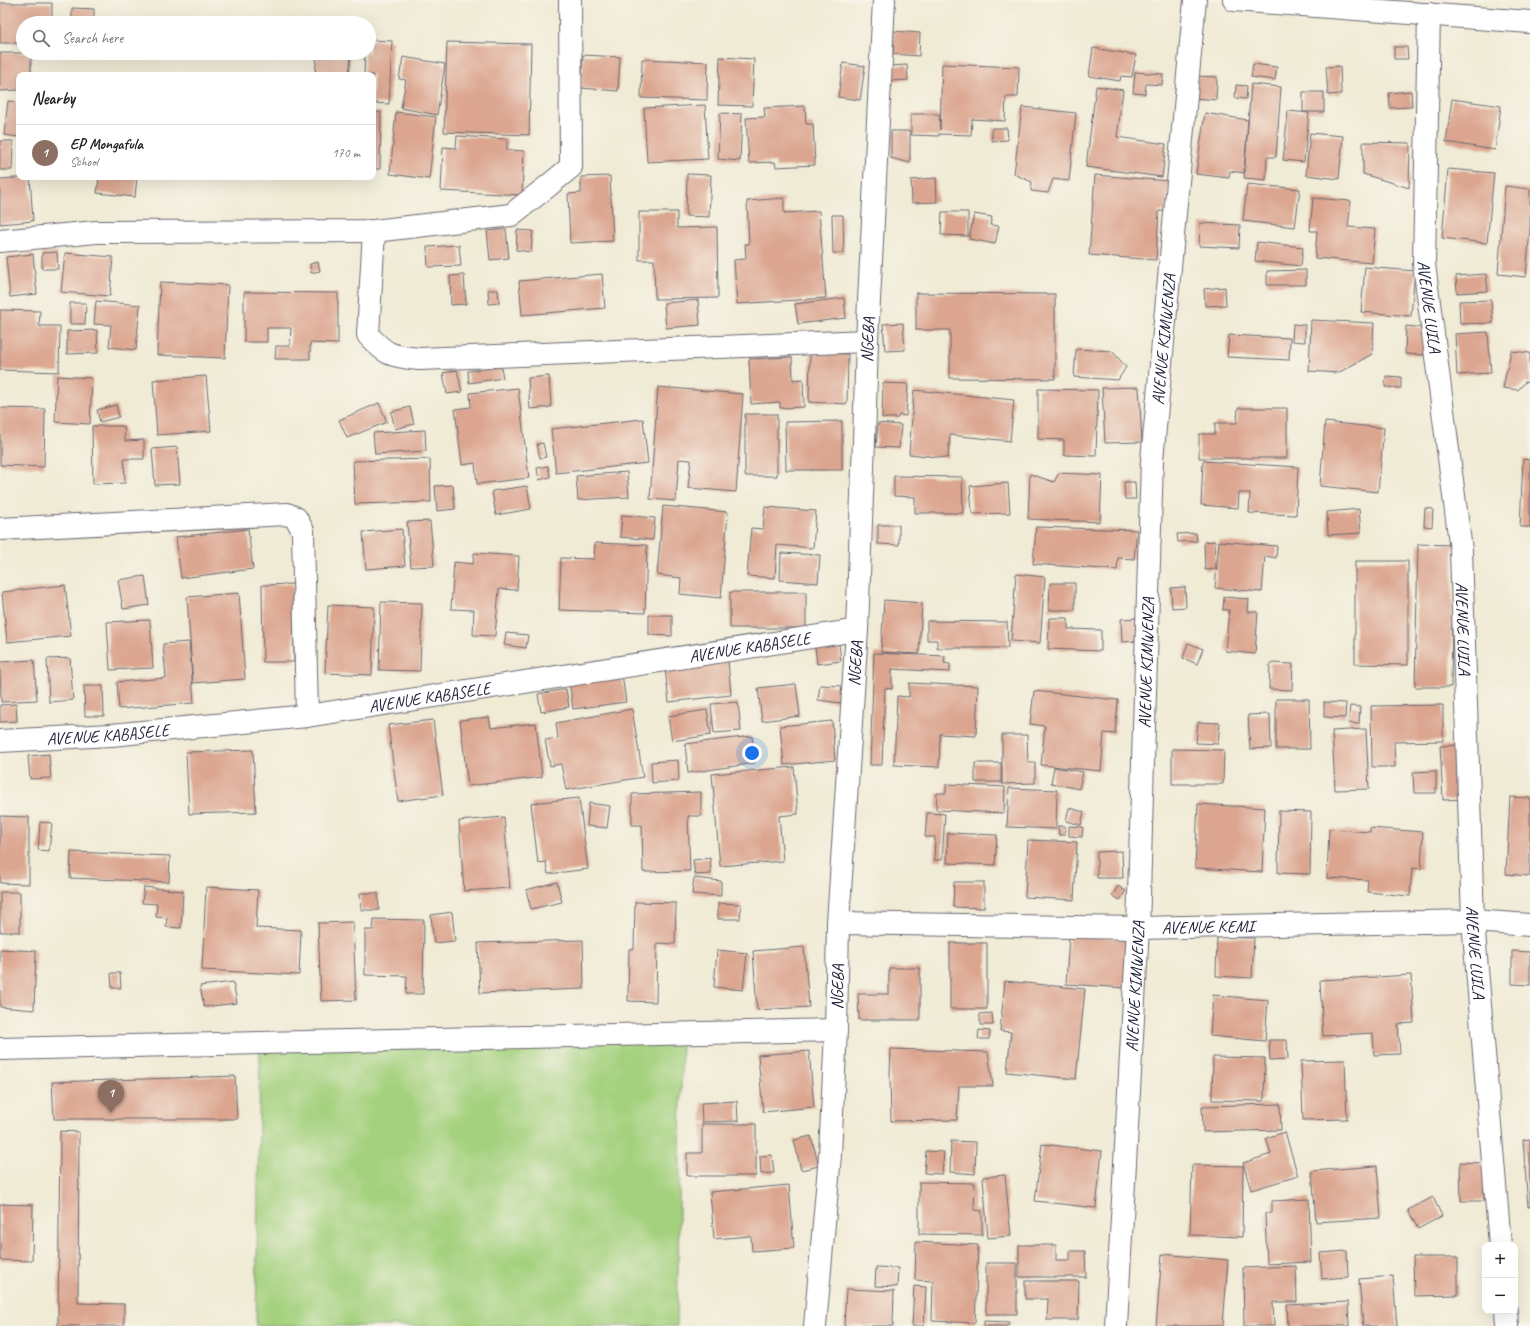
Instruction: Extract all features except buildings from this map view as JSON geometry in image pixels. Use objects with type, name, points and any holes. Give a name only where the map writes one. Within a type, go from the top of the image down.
[{"type":"main road","points":[[0,241],[96,232],[374,231],[511,215],[571,167],[570,0]]},
{"type":"main road","name":"NGEBA","points":[[814,1326],[830,1155],[836,1030],[838,923],[857,630],[867,341],[884,0]]},
{"type":"main road","name":"AVENUE KIMWENZA","points":[[1116,1326],[1138,928],[1152,460],[1195,0]]},
{"type":"main road","points":[[1234,0],[1400,6],[1429,14],[1530,22]]},
{"type":"main road","name":"AVENUE LUILA","points":[[1429,14],[1424,264],[1461,550],[1473,921],[1500,1242]]},
{"type":"main road","points":[[374,231],[368,335],[379,348],[394,356],[419,360],[867,341]]},
{"type":"main road","points":[[0,529],[287,514],[296,518],[303,531],[307,716]]},
{"type":"main road","name":"AVENUE KABASELE","points":[[0,741],[110,735],[307,716],[857,630]]},
{"type":"main road","name":"AVENUE KEMI","points":[[838,923],[1138,928],[1473,921],[1530,925]]},
{"type":"main road","points":[[0,1049],[836,1030]]},
{"type":"main road","points":[[1506,1314],[1507,1326]]},
{"type":"green space","points":[[682,1039],[677,1326],[256,1326],[260,1046]]},
{"type":"place","name":"EP Mongafula","points":[[111,1113]]}]
